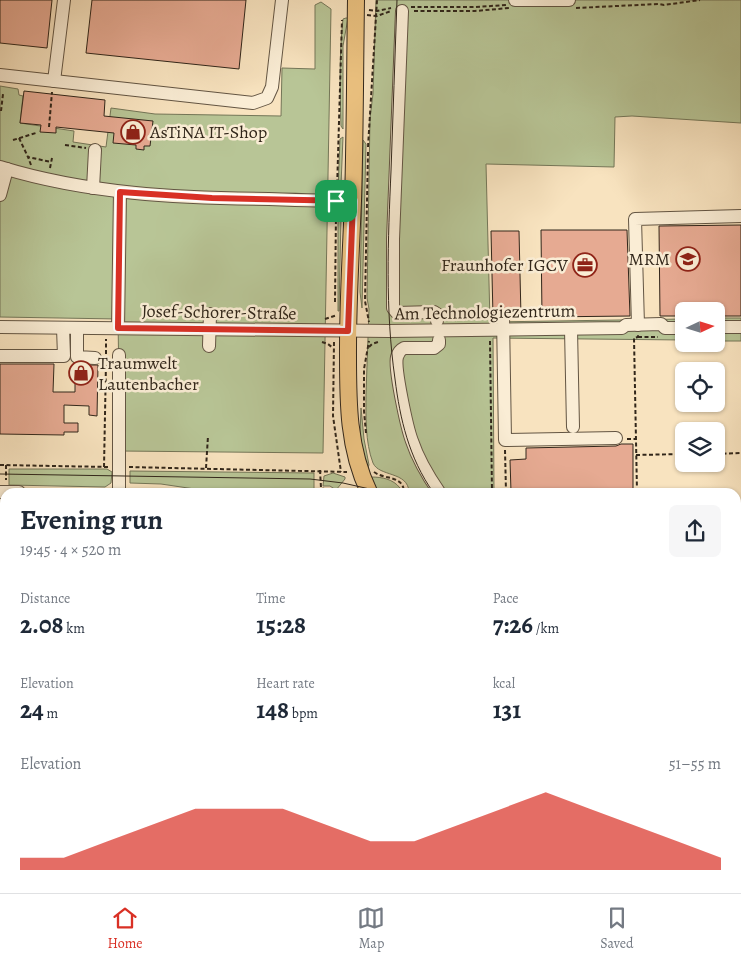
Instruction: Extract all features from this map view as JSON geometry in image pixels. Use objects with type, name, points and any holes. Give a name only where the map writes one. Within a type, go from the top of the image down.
[{"type":"main road","points":[[356,0],[345,201],[341,331],[350,432],[360,472],[367,488]]},
{"type":"street","points":[[54,81],[64,0]]},
{"type":"street","points":[[0,74],[253,103],[267,98],[272,87],[282,0]]},
{"type":"street","points":[[511,2],[569,0]]},
{"type":"street","points":[[402,8],[393,239],[393,308],[398,312],[434,312],[437,314],[437,321]]},
{"type":"street","points":[[92,188],[95,150]]},
{"type":"street","points":[[0,195],[4,168],[49,180],[120,192],[212,198],[345,201]]},
{"type":"street","points":[[118,328],[120,192]]},
{"type":"street","points":[[638,329],[635,219],[741,216]]},
{"type":"street","points":[[209,346],[210,314]]},
{"type":"street","points":[[503,323],[505,440],[616,438]]},
{"type":"street","name":"Am Technologiezentrum","points":[[341,331],[488,329],[503,323],[571,329],[622,328],[626,333],[638,329],[661,332],[665,328],[675,328]]},
{"type":"street","name":"Josef-Schorer-Straße","points":[[0,327],[341,331]]},
{"type":"street","points":[[725,327],[741,327]]},
{"type":"street","points":[[0,356],[64,356],[63,328]]},
{"type":"street","points":[[77,328],[77,357],[95,358]]},
{"type":"street","points":[[571,329],[573,427]]},
{"type":"street","points":[[436,488],[426,472],[412,442],[396,358],[399,351],[404,348],[434,348],[439,344],[439,340]]},
{"type":"street","points":[[118,355],[119,488]]},
{"type":"path","points":[[366,435],[364,369],[369,348],[370,318],[365,302],[368,143],[377,0]]},
{"type":"path","points":[[377,11],[402,8],[476,7],[511,2]]},
{"type":"path","points":[[335,305],[345,201],[342,15]]},
{"type":"path","points":[[48,126],[54,81]]},
{"type":"path","points":[[0,111],[4,94]]},
{"type":"path","points":[[13,140],[36,132]]},
{"type":"path","points":[[19,138],[32,169]]},
{"type":"path","points":[[65,145],[75,145]]},
{"type":"path","points":[[28,157],[51,162]]},
{"type":"path","points":[[50,172],[52,158]]},
{"type":"path","points":[[0,465],[320,470],[341,472],[333,416],[341,331],[335,315]]},
{"type":"path","points":[[488,329],[490,343],[492,488]]},
{"type":"path","points":[[636,488],[634,338],[638,337],[638,329]]},
{"type":"path","points":[[206,468],[208,436]]},
{"type":"path","points":[[505,440],[506,488]]},
{"type":"path","points":[[725,454],[741,453]]},
{"type":"path","points":[[636,455],[675,454]]},
{"type":"path","points":[[6,465],[6,480]]},
{"type":"path","points":[[320,470],[321,488]]},
{"type":"path","points":[[374,471],[396,479],[403,488]]},
{"type":"green space","points":[[376,0],[741,0],[741,123],[632,116],[615,117],[614,167],[486,164],[490,322],[675,319],[675,340],[493,338],[494,488],[408,488],[399,477],[376,467],[370,455],[367,438],[366,394],[369,309],[367,298],[370,118],[373,94]]},
{"type":"green space","points":[[321,2],[331,9],[323,453],[120,451],[118,319],[0,317],[0,86],[18,89],[19,95],[23,96],[20,123],[74,131],[73,142],[106,147],[111,108],[155,114],[281,116],[282,68],[315,69],[315,5]]},
{"type":"green space","points":[[348,18],[343,46],[343,129],[341,126],[340,59],[343,19]]},
{"type":"green space","points":[[343,137],[341,185],[338,191],[340,139]]},
{"type":"green space","points":[[363,140],[366,144],[362,308],[360,292]]},
{"type":"green space","points":[[338,211],[341,216],[339,311],[338,311]]},
{"type":"green space","points":[[725,318],[741,318],[741,341],[725,341]]},
{"type":"green space","points":[[361,408],[369,465],[367,469],[360,436]]},
{"type":"green space","points":[[9,469],[107,469],[112,472],[111,483],[105,487],[9,485]]},
{"type":"green space","points":[[130,471],[314,473],[314,488],[188,488],[161,484],[130,483]]},
{"type":"green space","points":[[333,473],[345,477],[345,479],[338,488],[333,488],[323,486],[324,476]]},
{"type":"green space","points":[[371,477],[391,481],[400,488],[376,488]]},
{"type":"building","points":[[0,0],[52,0],[47,48],[0,43]]},
{"type":"building","points":[[92,0],[246,0],[239,69],[86,53]]},
{"type":"building","points":[[24,91],[105,100],[104,116],[153,121],[150,146],[144,146],[144,150],[136,149],[136,145],[113,143],[114,133],[56,127],[56,133],[40,132],[41,125],[20,123]]},
{"type":"building","points":[[741,225],[741,316],[725,316],[725,302],[675,302],[675,316],[660,316],[659,226]]},
{"type":"building","name":"Fraunhofer IGCV","points":[[541,230],[627,230],[630,316],[542,317]]},
{"type":"building","points":[[491,231],[519,231],[521,317],[511,317],[507,310],[502,309],[498,310],[495,317],[493,317]]},
{"type":"building","points":[[0,364],[54,364],[53,392],[75,392],[75,365],[98,365],[97,416],[89,415],[89,406],[64,405],[64,423],[78,423],[78,432],[64,432],[64,435],[0,434]]},
{"type":"building","points":[[633,444],[633,488],[511,488],[510,460],[526,459],[526,448]]},
{"type":"tram line","points":[[397,0],[388,249],[390,327],[395,379],[403,423],[412,452],[431,488]]},
{"type":"tram line","points":[[0,474],[310,479],[365,488]]},
{"type":"place","name":"AsTiNA IT-Shop","points":[[133,132]]},
{"type":"place","name":"MRM","points":[[688,259]]},
{"type":"place","name":"Fraunhofer IGCV","points":[[585,265]]},
{"type":"place","name":"Traumwelt Lautenbacher","points":[[81,373]]},
{"type":"route","points":[[120,192],[212,198],[336,201],[353,201],[348,331],[118,328],[120,192]]}]
